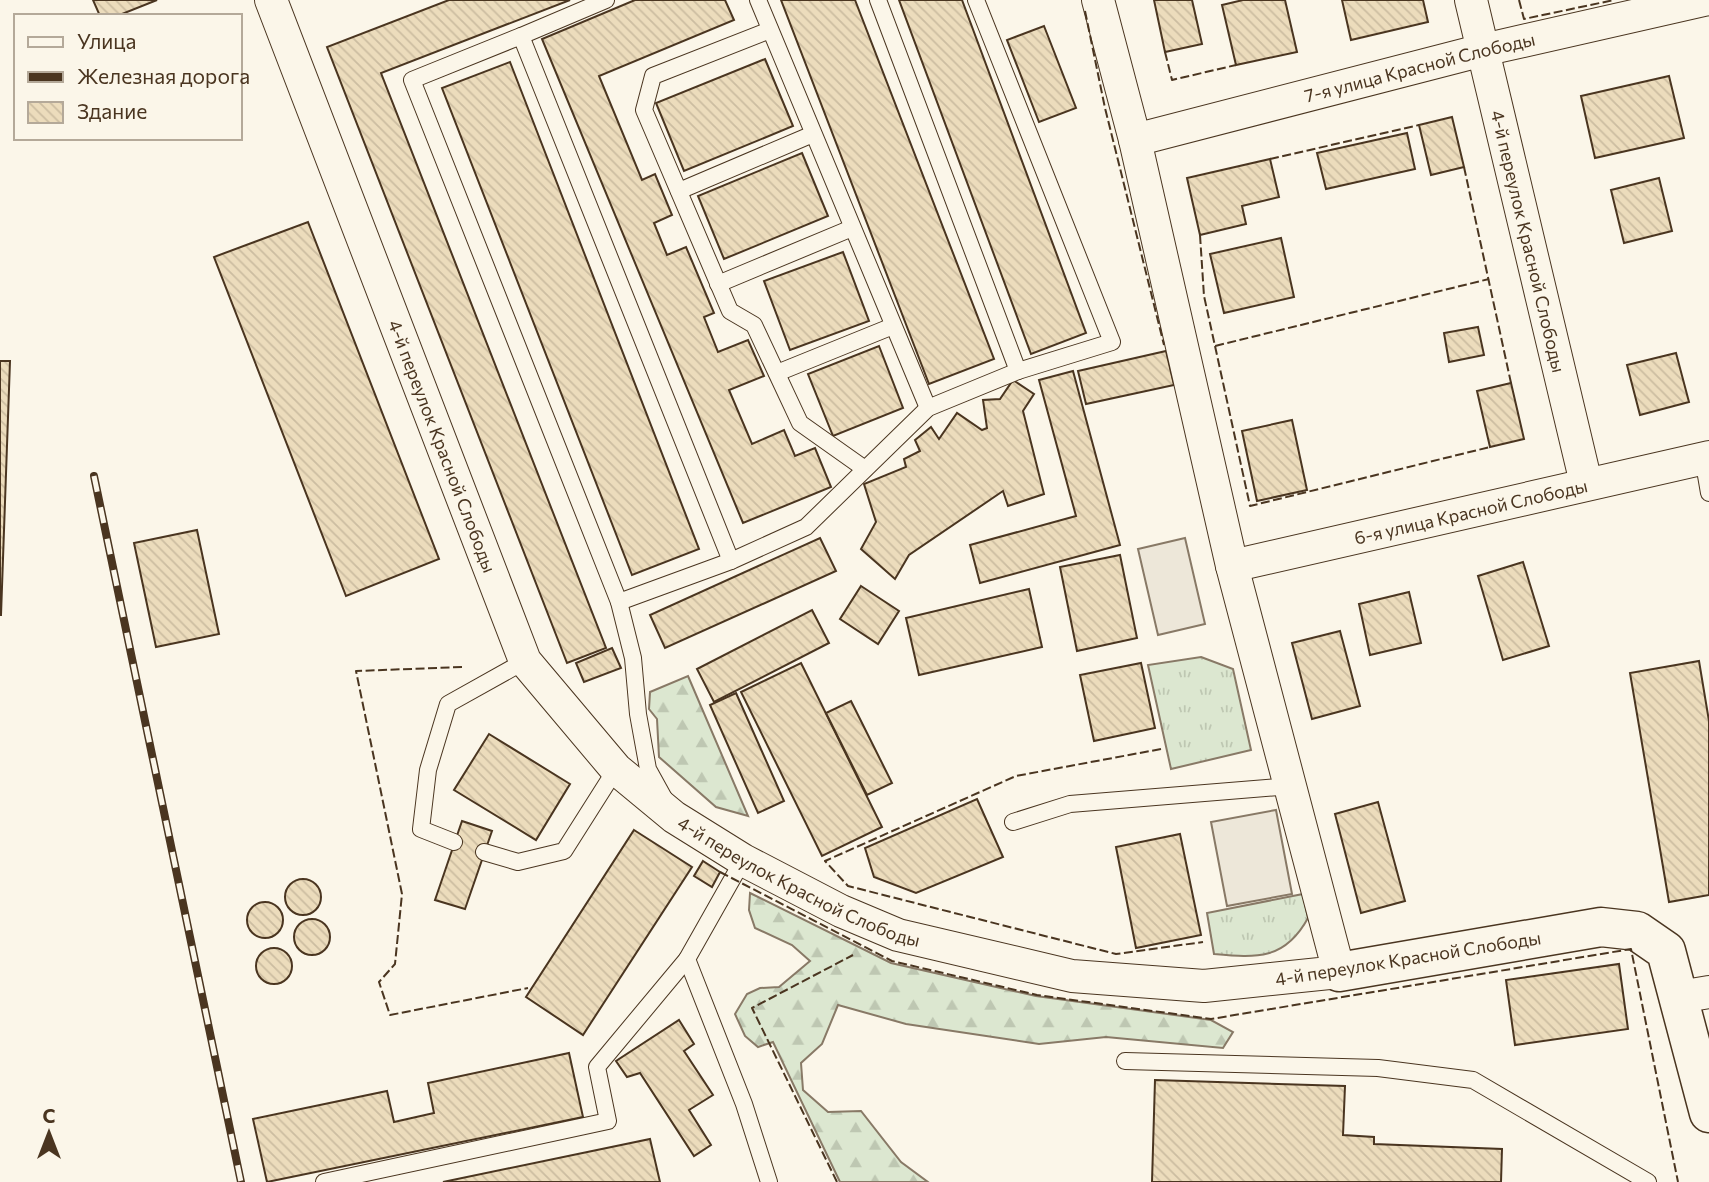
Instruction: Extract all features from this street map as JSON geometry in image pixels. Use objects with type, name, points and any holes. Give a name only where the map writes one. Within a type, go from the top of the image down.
[{"type":"street","name":"4-й переулок Красной Слободы","points":[[271,0],[525,661],[615,769],[674,817],[743,860],[841,911],[898,935],[1072,976],[1204,986],[1339,972],[1613,927],[1637,932],[1666,951],[1694,994],[1709,1113]]},
{"type":"street","points":[[1098,0],[1135,139],[1232,566],[1339,972]]},
{"type":"street","name":"4-й переулок Красной Слободы","points":[[1471,0],[1587,483]]},
{"type":"street","name":"7-я улица Красной Слободы","points":[[1135,139],[1483,50],[1704,0]]},
{"type":"street","name":"6-я улица Красной Слободы","points":[[1232,566],[1706,457]]},
{"type":"lane","points":[[758,0],[928,408]]},
{"type":"lane","points":[[878,0],[1018,371]]},
{"type":"lane","points":[[619,602],[731,561],[806,527],[928,408],[1018,371],[1112,342],[976,0]]},
{"type":"lane","points":[[601,1],[412,80],[619,602],[633,658],[648,769],[674,817]]},
{"type":"lane","points":[[770,30],[653,76],[644,110],[730,311],[754,325],[800,423],[865,469]]},
{"type":"lane","points":[[521,36],[731,561]]},
{"type":"lane","points":[[678,191],[813,134]]},
{"type":"lane","points":[[718,284],[852,228]]},
{"type":"lane","points":[[776,373],[893,326]]},
{"type":"lane","points":[[1706,457],[1709,494]]},
{"type":"lane","points":[[454,842],[421,830],[428,770],[448,704],[525,661]]},
{"type":"lane","points":[[484,852],[518,862],[564,851],[615,769]]},
{"type":"lane","points":[[1013,822],[1070,804],[1291,786]]},
{"type":"lane","points":[[324,1182],[608,1121],[597,1067],[687,959],[743,860]]},
{"type":"lane","points":[[687,959],[744,1104],[769,1182]]},
{"type":"lane","points":[[1125,1061],[1378,1068],[1473,1080],[1648,1182]]},
{"type":"green space","points":[[1201,657],[1233,669],[1251,750],[1171,769],[1148,665]]},
{"type":"green space","points":[[688,676],[748,816],[716,807],[659,757],[657,719],[649,709],[650,692]]},
{"type":"green space","points":[[750,893],[891,963],[1036,996],[1211,1020],[1233,1032],[1223,1048],[1106,1037],[1039,1044],[906,1024],[838,1005],[822,1044],[801,1063],[803,1090],[828,1112],[861,1111],[901,1162],[928,1182],[840,1182],[773,1042],[758,1047],[745,1036],[735,1014],[747,994],[760,988],[779,987],[810,961],[792,945],[755,928],[749,910]]},
{"type":"green space","points":[[1303,894],[1308,918],[1290,942],[1279,949],[1257,955],[1214,954],[1207,913]]},
{"type":"shaded area","points":[[1185,538],[1205,624],[1158,635],[1138,549]]},
{"type":"shaded area","points":[[1276,810],[1292,894],[1227,906],[1211,822]]},
{"type":"building","points":[[93,0],[157,0],[122,14],[99,14]]},
{"type":"building","points":[[449,0],[570,0],[381,73],[606,648],[567,663],[327,47]]},
{"type":"building","points":[[635,0],[725,0],[734,20],[599,76],[642,180],[655,174],[672,215],[654,223],[667,255],[686,247],[714,313],[704,317],[718,352],[748,340],[764,376],[729,390],[752,444],[784,430],[795,456],[815,448],[831,487],[743,523],[542,39]]},
{"type":"building","points":[[781,0],[855,0],[994,359],[929,384]]},
{"type":"building","points":[[899,0],[962,0],[1086,333],[1031,354]]},
{"type":"building","points":[[1154,0],[1192,0],[1202,44],[1165,52]]},
{"type":"building","points":[[1243,0],[1285,0],[1297,52],[1236,65],[1222,5]]},
{"type":"building","points":[[1342,0],[1423,0],[1428,22],[1351,40]]},
{"type":"building","points":[[1044,26],[1076,108],[1039,122],[1007,40]]},
{"type":"building","points":[[765,59],[793,126],[684,171],[656,103]]},
{"type":"building","points":[[510,62],[699,549],[632,575],[442,88]]},
{"type":"building","points":[[1669,76],[1684,138],[1595,158],[1581,96]]},
{"type":"building","points":[[1452,117],[1464,167],[1431,175],[1419,125]]},
{"type":"building","points":[[1407,133],[1415,169],[1326,189],[1317,153]]},
{"type":"building","points":[[802,153],[828,216],[724,259],[698,196]]},
{"type":"building","points":[[1270,159],[1279,197],[1242,206],[1246,224],[1200,235],[1187,178]]},
{"type":"building","points":[[1659,178],[1672,231],[1624,243],[1611,190]]},
{"type":"building","points":[[308,222],[439,559],[346,596],[214,257]]},
{"type":"building","points":[[1281,238],[1294,297],[1224,313],[1210,254]]},
{"type":"building","points":[[843,252],[869,321],[790,350],[764,281]]},
{"type":"building","points":[[1478,327],[1484,355],[1449,362],[1444,333]]},
{"type":"building","points":[[879,346],[903,408],[833,436],[808,374]]},
{"type":"building","points":[[1166,351],[1174,385],[1086,404],[1078,371]]},
{"type":"building","points":[[1676,353],[1689,402],[1640,415],[1627,365]]},
{"type":"building","points":[[0,361],[10,361],[1,615],[0,615]]},
{"type":"building","points":[[1073,371],[1120,545],[980,583],[970,545],[1076,516],[1039,380]]},
{"type":"building","points":[[1013,380],[1034,394],[1023,411],[1044,494],[1008,506],[1003,491],[909,555],[895,579],[861,549],[876,522],[864,484],[906,467],[904,459],[920,451],[915,440],[931,427],[939,439],[957,413],[982,430],[987,428],[983,400],[1000,399]]},
{"type":"building","points":[[1511,383],[1524,439],[1490,447],[1477,391]]},
{"type":"building","points":[[1292,420],[1307,490],[1257,501],[1242,431]]},
{"type":"building","points":[[197,530],[219,634],[156,647],[134,543]]},
{"type":"building","points":[[820,538],[836,571],[665,648],[650,615]]},
{"type":"building","points":[[1120,555],[1137,638],[1077,651],[1060,567]]},
{"type":"building","points":[[1523,562],[1549,646],[1503,660],[1478,576]]},
{"type":"building","points":[[861,586],[899,611],[878,644],[840,619]]},
{"type":"building","points":[[1029,589],[1042,647],[919,675],[906,618]]},
{"type":"building","points":[[1409,592],[1421,643],[1370,655],[1359,604]]},
{"type":"building","points":[[812,610],[829,643],[714,702],[697,669]]},
{"type":"building","points":[[1340,631],[1360,706],[1312,719],[1292,643]]},
{"type":"building","points":[[612,648],[621,668],[584,682],[576,663]]},
{"type":"building","points":[[1699,661],[1709,721],[1709,895],[1669,902],[1630,673]]},
{"type":"building","points":[[801,663],[882,827],[822,856],[741,692]]},
{"type":"building","points":[[1141,663],[1155,728],[1094,741],[1080,675]]},
{"type":"building","points":[[736,693],[784,801],[758,813],[710,705]]},
{"type":"building","points":[[851,701],[892,783],[867,795],[826,713]]},
{"type":"building","points":[[489,734],[570,784],[536,840],[454,790]]},
{"type":"building","points":[[977,799],[1003,857],[916,893],[874,877],[865,848]]},
{"type":"building","points":[[1378,802],[1405,901],[1361,913],[1335,814]]},
{"type":"building","points":[[462,821],[492,831],[465,909],[435,900]]},
{"type":"building","points":[[634,830],[692,867],[583,1035],[526,997]]},
{"type":"building","points":[[1180,834],[1201,935],[1136,948],[1116,847]]},
{"type":"building","points":[[703,861],[720,872],[712,887],[694,876]]},
{"type":"building","points":[[303,879],[315,885],[321,897],[315,909],[303,915],[291,909],[285,897],[291,885]]},
{"type":"building","points":[[265,902],[277,908],[283,920],[277,932],[265,938],[253,932],[247,920],[253,908]]},
{"type":"building","points":[[312,919],[324,925],[330,937],[324,949],[312,955],[300,949],[294,937],[300,925]]},
{"type":"building","points":[[274,948],[286,954],[292,966],[286,978],[274,984],[262,978],[256,966],[262,954]]},
{"type":"building","points":[[1619,964],[1628,1029],[1515,1045],[1506,980]]},
{"type":"building","points":[[679,1020],[694,1044],[684,1051],[713,1095],[689,1110],[711,1145],[694,1156],[640,1073],[627,1077],[616,1061]]},
{"type":"building","points":[[569,1053],[583,1117],[267,1182],[253,1119],[387,1091],[394,1122],[434,1113],[428,1083]]},
{"type":"building","points":[[1155,1080],[1345,1086],[1343,1135],[1374,1137],[1374,1144],[1502,1149],[1501,1182],[1152,1182]]},
{"type":"building","points":[[650,1139],[660,1182],[443,1182]]},
{"type":"railway","points":[[94,476],[241,1182]]},
{"type":"fence","points":[[1519,0],[1524,19],[1614,0]]},
{"type":"fence","points":[[1085,11],[1105,108],[1164,345]]},
{"type":"fence","points":[[1165,52],[1172,80],[1236,65]]},
{"type":"fence","points":[[1270,159],[1419,125]]},
{"type":"fence","points":[[1464,167],[1511,383]]},
{"type":"fence","points":[[1200,235],[1204,296],[1215,346],[1489,279]]},
{"type":"fence","points":[[1215,346],[1250,506],[1490,447]]},
{"type":"fence","points":[[462,667],[356,671],[402,894],[395,964],[379,982],[390,1015],[528,988]]},
{"type":"fence","points":[[1161,749],[1016,776],[825,861],[848,886],[1116,954],[1203,942]]},
{"type":"fence","points":[[720,872],[892,961],[1037,995],[1211,1019],[1631,949],[1678,1182]]},
{"type":"fence","points":[[837,1182],[752,1008],[853,955]]}]
